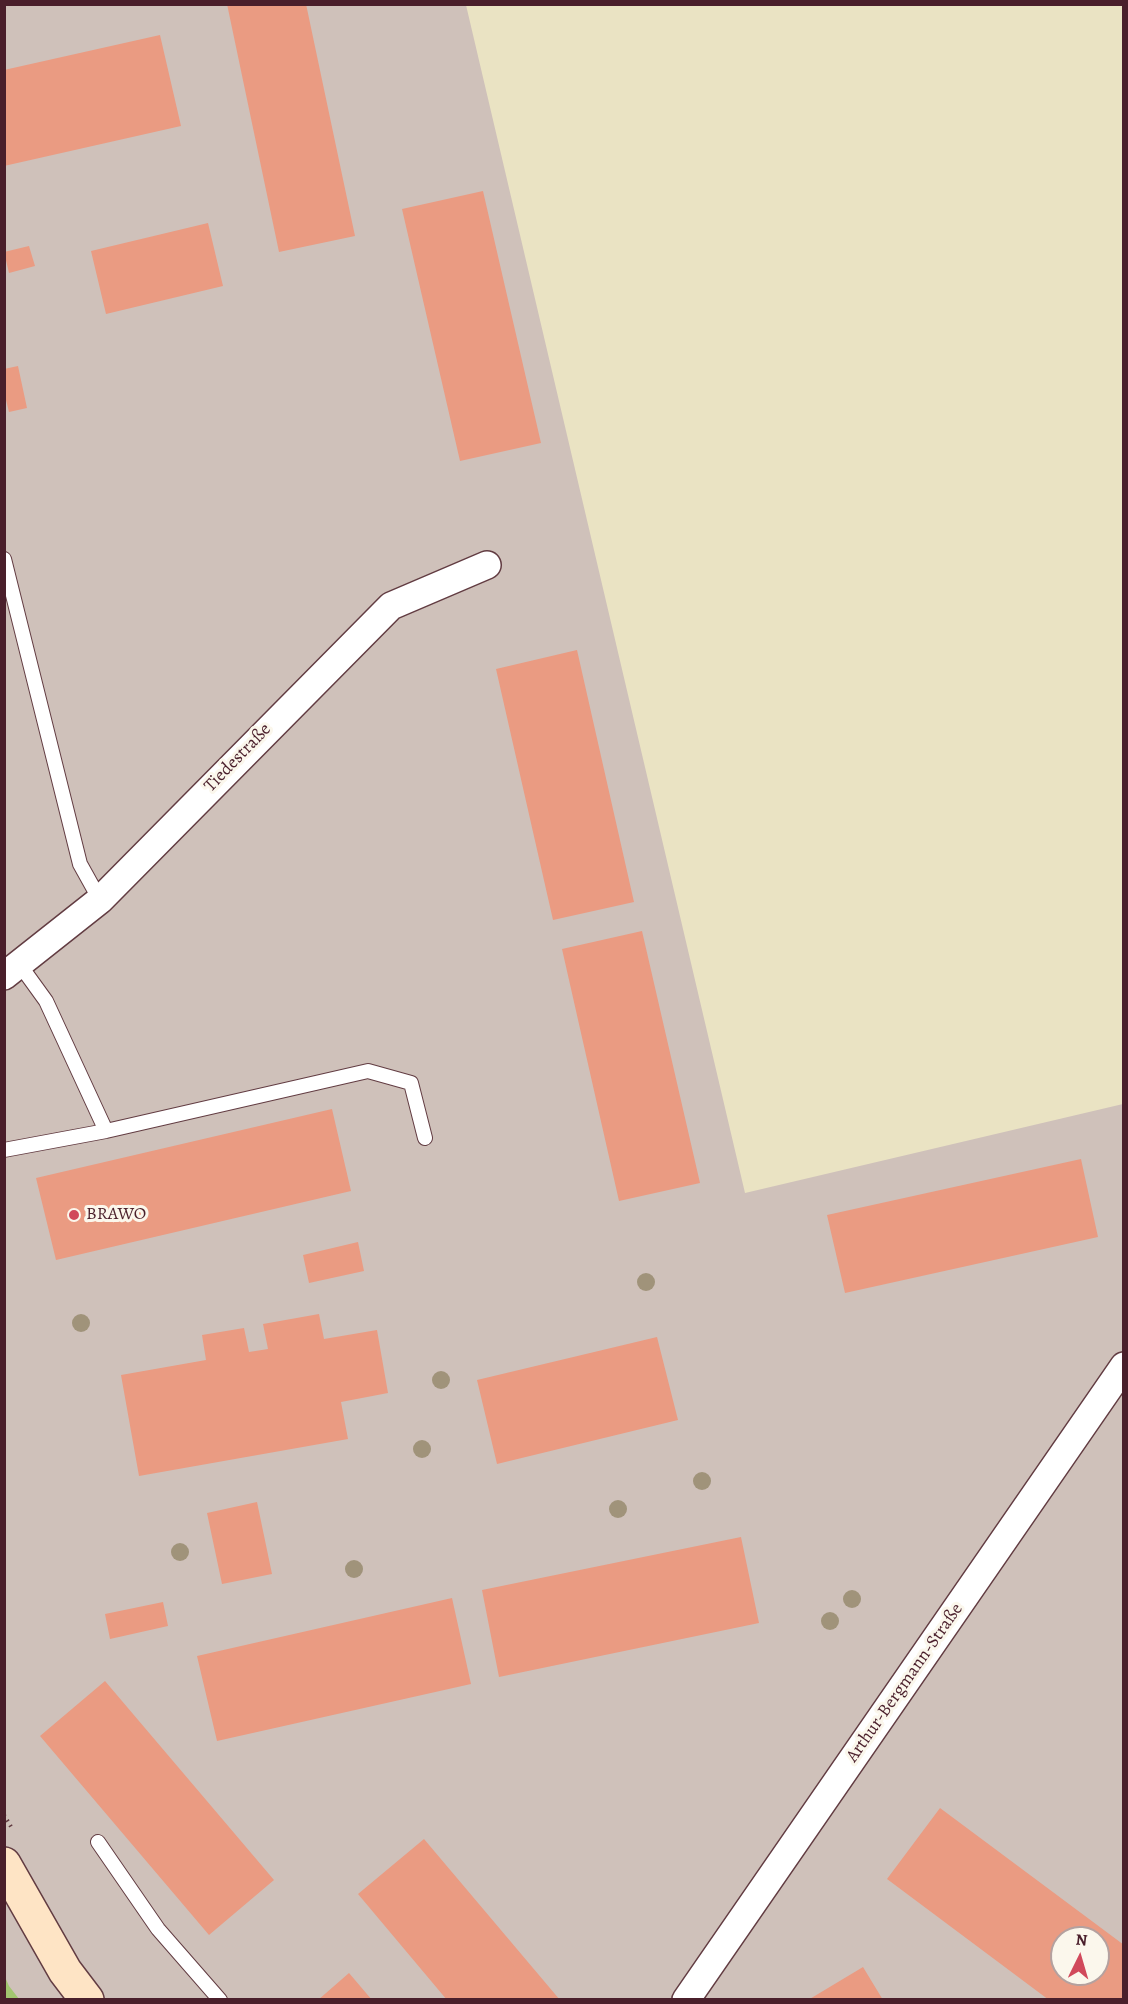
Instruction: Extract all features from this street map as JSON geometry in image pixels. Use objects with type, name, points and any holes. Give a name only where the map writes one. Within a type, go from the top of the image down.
[{"type":"street","name":"Tiedestraße","points":[[12,971],[100,900],[391,606],[487,565]]},
{"type":"street","name":"Arthur-Bergmann-Straße","points":[[686,2000],[1124,1366]]},
{"type":"street","points":[[4,1864],[65,1971],[87,2000]]},
{"type":"lane","points":[[4,559],[80,864],[100,900]]},
{"type":"lane","points":[[12,971],[46,1001],[106,1131]]},
{"type":"lane","points":[[4,1150],[106,1131],[368,1071],[411,1083],[425,1138]]},
{"type":"lane","points":[[98,1842],[158,1929],[220,2000]]},
{"type":"shaded area","points":[[5,5],[466,5],[745,1193],[1123,1104],[1123,1999],[5,2000]]},
{"type":"green space","points":[[5,1977],[9,1986],[19,1999],[5,1999]]},
{"type":"building","points":[[227,4],[306,4],[355,236],[279,252]]},
{"type":"building","points":[[160,35],[181,126],[4,166],[4,70]]},
{"type":"building","points":[[483,191],[541,443],[460,461],[402,209]]},
{"type":"building","points":[[208,223],[223,286],[106,314],[91,251]]},
{"type":"building","points":[[29,246],[35,266],[9,273],[4,252]]},
{"type":"building","points":[[18,366],[27,408],[9,412],[4,392],[4,369]]},
{"type":"building","points":[[577,650],[634,902],[553,920],[496,669]]},
{"type":"building","points":[[642,931],[700,1183],[619,1201],[562,949]]},
{"type":"building","points":[[332,1109],[351,1191],[56,1260],[36,1178]]},
{"type":"building","points":[[1081,1159],[1098,1237],[845,1293],[827,1215]]},
{"type":"building","points":[[358,1242],[364,1271],[309,1283],[303,1255]]},
{"type":"building","points":[[319,1314],[324,1339],[377,1330],[388,1393],[341,1402],[348,1439],[139,1476],[121,1375],[206,1360],[202,1335],[244,1328],[249,1352],[268,1349],[263,1324]]},
{"type":"building","points":[[657,1337],[678,1420],[497,1464],[477,1380]]},
{"type":"building","points":[[257,1502],[272,1574],[222,1584],[207,1513]]},
{"type":"building","points":[[741,1537],[759,1623],[499,1677],[482,1590]]},
{"type":"building","points":[[452,1598],[471,1684],[217,1741],[197,1656]]},
{"type":"building","points":[[163,1602],[168,1626],[110,1639],[105,1614]]},
{"type":"building","points":[[105,1681],[274,1880],[209,1935],[40,1736]]},
{"type":"building","points":[[940,1808],[1098,1926],[1050,1926],[1050,1986],[1110,1986],[1110,1935],[1124,1945],[1122,2000],[1049,2000],[887,1879]]},
{"type":"building","points":[[424,1839],[560,2000],[447,2000],[358,1894]]},
{"type":"building","points":[[863,1967],[883,2000],[808,2000]]},
{"type":"building","points":[[349,1973],[372,2000],[318,2000]]},
{"type":"place","name":"BRAWO","points":[[74,1215]]}]
